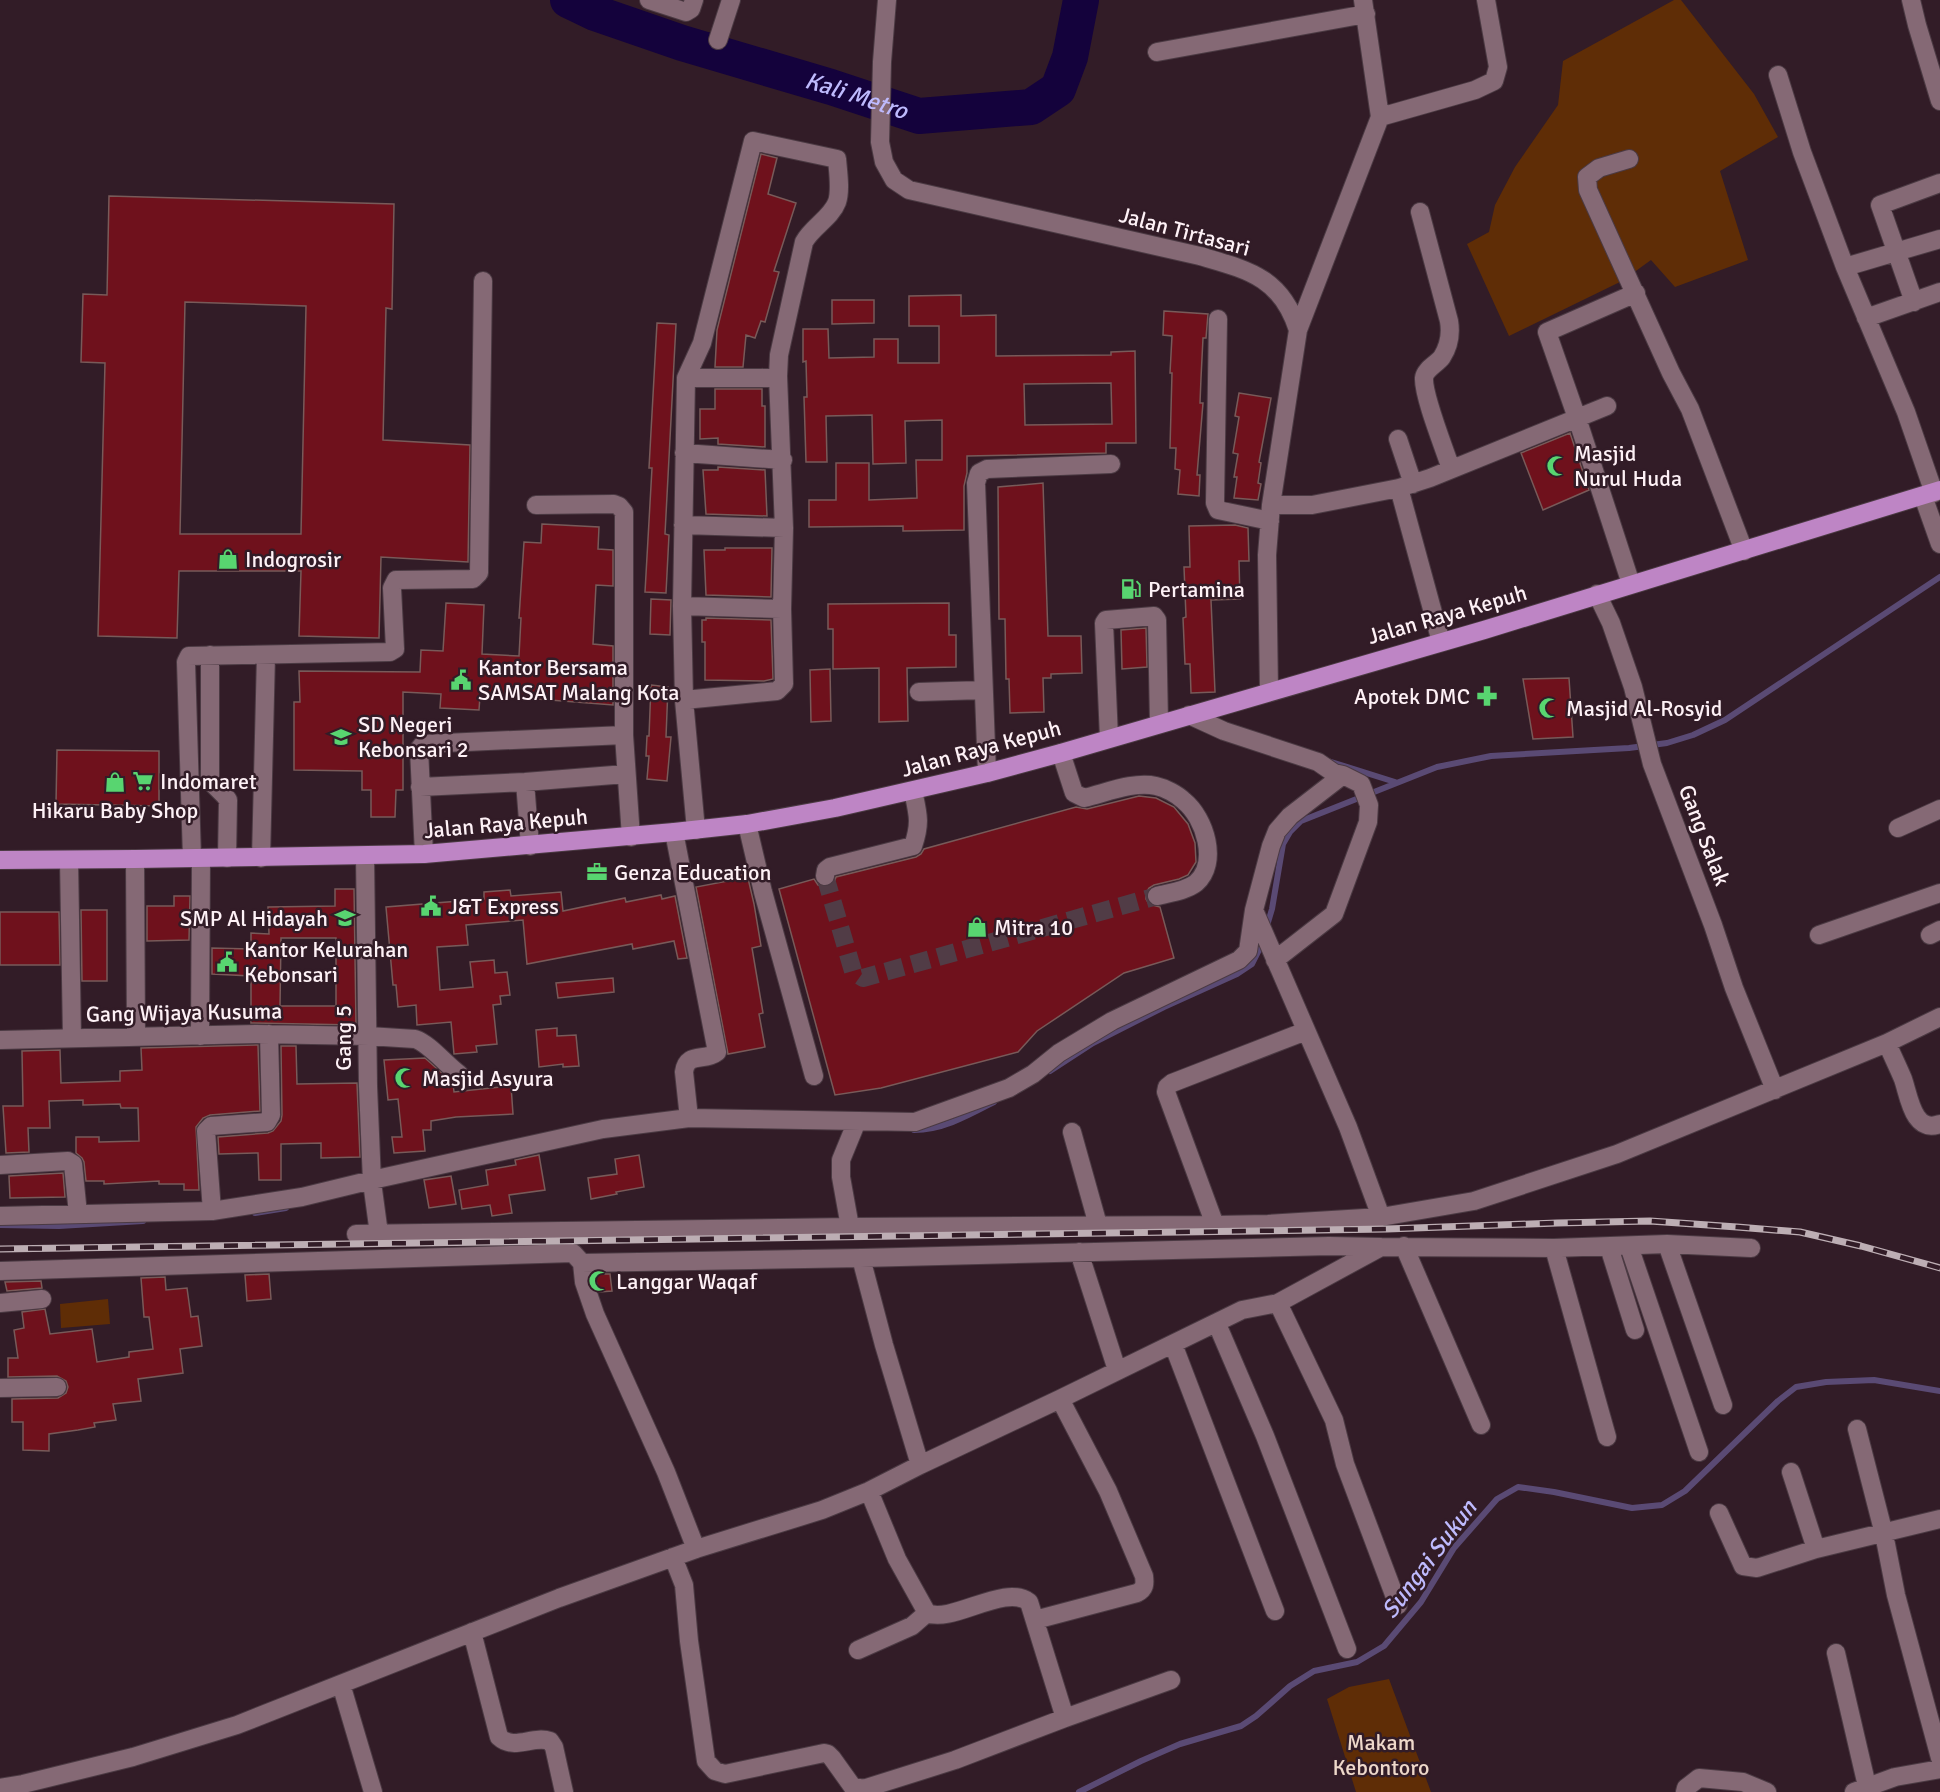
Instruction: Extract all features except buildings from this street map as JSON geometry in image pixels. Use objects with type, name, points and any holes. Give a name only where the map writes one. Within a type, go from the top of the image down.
[{"type":"main road","name":"Jalan Raya Kepuh","points":[[0,860],[424,855],[696,830],[747,824],[835,808],[987,773],[1061,753],[1441,642],[1932,493]]},
{"type":"street","points":[[649,0],[686,12],[691,9],[694,0]]},
{"type":"street","points":[[718,40],[731,0]]},
{"type":"street","points":[[1380,117],[1475,90],[1494,81],[1498,67],[1486,0]]},
{"type":"street","points":[[1911,0],[1940,101]]},
{"type":"street","name":"Jalan Tirtasari","points":[[881,2],[880,142],[884,162],[894,180],[909,190],[1235,266],[1260,277],[1277,291],[1287,303],[1298,330]]},
{"type":"street","points":[[1156,52],[1364,7],[1380,117],[1298,330],[1270,513],[1267,555],[1269,691]]},
{"type":"street","points":[[1778,75],[1802,152],[1845,267],[1902,403],[1932,493],[1940,544]]},
{"type":"street","points":[[684,700],[777,691],[784,684],[783,460],[779,355],[804,242],[809,233],[836,204],[837,159],[753,141],[702,343],[686,378],[682,606],[684,700],[696,830]]},
{"type":"street","points":[[1629,159],[1599,168],[1587,177],[1588,190],[1671,373],[1690,409],[1744,551]]},
{"type":"street","points":[[1914,302],[1880,205],[1940,183]]},
{"type":"street","points":[[1420,212],[1451,334],[1443,355],[1424,377],[1428,400],[1451,469]]},
{"type":"street","points":[[1845,267],[1940,239]]},
{"type":"street","points":[[200,1036],[197,858],[186,662],[189,656],[390,652],[395,649],[392,588],[396,580],[473,579],[477,577],[483,281]]},
{"type":"street","points":[[1866,318],[1940,292]]},
{"type":"street","points":[[1630,584],[1547,332],[1636,293]]},
{"type":"street","points":[[1218,319],[1215,503],[1218,510],[1227,513],[1270,513],[1406,486],[1606,406]]},
{"type":"street","points":[[686,378],[778,376]]},
{"type":"street","points":[[1398,439],[1406,486],[1441,642]]},
{"type":"street","points":[[684,453],[783,460]]},
{"type":"street","points":[[987,773],[976,483],[979,473],[987,470],[1111,464]]},
{"type":"street","points":[[536,505],[614,504],[624,512],[624,735],[632,837]]},
{"type":"street","points":[[683,525],[784,528]]},
{"type":"street","name":"Gang Salak","points":[[1597,594],[1611,623],[1633,687],[1652,764],[1734,988],[1775,1090]]},
{"type":"street","points":[[682,606],[782,609]]},
{"type":"street","points":[[1109,738],[1104,623],[1106,620],[1154,616],[1157,620],[1159,723]]},
{"type":"street","points":[[210,655],[210,782],[228,800],[227,858]]},
{"type":"street","points":[[261,858],[266,655]]},
{"type":"street","points":[[919,692],[983,690]]},
{"type":"street","points":[[1189,715],[1224,731],[1317,762],[1334,773],[1355,780],[1362,787],[1369,805],[1368,822],[1334,914],[1273,955]]},
{"type":"street","points":[[424,855],[419,749],[423,744],[624,735]]},
{"type":"street","points":[[1061,753],[1074,793],[1084,798],[1142,784],[1156,786],[1166,789],[1185,801],[1196,815],[1206,840],[1208,856],[1204,872],[1193,885],[1156,896]]},
{"type":"street","points":[[420,787],[626,774]]},
{"type":"street","points":[[0,1216],[212,1211],[373,1185],[603,1129],[689,1118],[855,1126],[915,1122],[1009,1088],[1033,1074],[1059,1053],[1112,1021],[1239,960],[1248,951],[1254,910],[1277,831],[1290,816],[1342,775]]},
{"type":"street","points":[[525,782],[530,846]]},
{"type":"street","points":[[825,876],[826,870],[830,867],[913,846],[919,830],[919,818],[913,791]]},
{"type":"street","points":[[1898,828],[1940,809]]},
{"type":"street","points":[[747,824],[814,1076]]},
{"type":"street","points":[[674,832],[717,1053],[714,1056],[692,1059],[686,1065],[684,1072],[689,1118]]},
{"type":"street","name":"Gang 5","points":[[365,856],[368,1086],[373,1185],[379,1234]]},
{"type":"street","points":[[69,860],[72,1038]]},
{"type":"street","points":[[135,860],[136,1037]]},
{"type":"street","points":[[1819,935],[1940,893]]},
{"type":"street","points":[[1254,910],[1348,1127],[1382,1217]]},
{"type":"street","points":[[356,1234],[850,1227],[1215,1225],[1382,1217],[1474,1201],[1617,1154],[1887,1043],[1940,1017]]},
{"type":"street","points":[[1215,1225],[1166,1092],[1167,1087],[1172,1083],[1306,1031]]},
{"type":"street","points":[[212,1211],[206,1131],[211,1126],[267,1122],[270,1119],[269,1034]]},
{"type":"street","name":"Gang Wijaya Kusuma","points":[[0,1040],[269,1034],[415,1039],[422,1041],[445,1064],[459,1074]]},
{"type":"street","points":[[1887,1043],[1902,1077],[1913,1112],[1920,1122],[1933,1126],[1940,1124]]},
{"type":"street","points":[[850,1227],[841,1160],[855,1126]]},
{"type":"street","points":[[1072,1132],[1098,1225]]},
{"type":"street","points":[[0,1165],[68,1161],[73,1164],[78,1214]]},
{"type":"street","points":[[1667,1244],[1723,1405]]},
{"type":"street","points":[[582,1263],[1329,1245],[1609,1248],[1667,1244],[1751,1248]]},
{"type":"street","points":[[1404,1246],[1481,1425]]},
{"type":"street","points":[[1629,1246],[1700,1452]]},
{"type":"street","points":[[0,1788],[133,1757],[237,1725],[471,1632],[673,1557],[822,1510],[869,1491],[1242,1310],[1278,1303],[1381,1247]]},
{"type":"street","points":[[1554,1248],[1607,1437]]},
{"type":"street","points":[[1609,1248],[1635,1330]]},
{"type":"street","points":[[1079,1252],[1117,1370]]},
{"type":"street","points":[[0,1271],[573,1253],[582,1263],[584,1282],[596,1314],[666,1472],[696,1549]]},
{"type":"street","points":[[861,1258],[920,1465]]},
{"type":"street","points":[[0,1303],[42,1299]]},
{"type":"street","points":[[1278,1303],[1334,1420],[1345,1464],[1398,1605]]},
{"type":"street","points":[[1216,1324],[1265,1436],[1347,1649]]},
{"type":"street","points":[[1173,1344],[1275,1611]]},
{"type":"street","points":[[0,1388],[57,1387]]},
{"type":"street","points":[[1035,1620],[1137,1593],[1144,1588],[1145,1582],[1108,1491],[1060,1399]]},
{"type":"street","points":[[1857,1429],[1884,1534],[1896,1595],[1940,1758]]},
{"type":"street","points":[[1791,1472],[1816,1550]]},
{"type":"street","points":[[869,1491],[897,1559],[927,1613]]},
{"type":"street","points":[[1719,1513],[1743,1566],[1757,1568],[1816,1550],[1940,1519]]},
{"type":"street","points":[[673,1557],[684,1586],[689,1641],[706,1761],[715,1771],[725,1774],[824,1753],[832,1758],[852,1786],[863,1789],[955,1760],[1171,1680]]},
{"type":"street","points":[[927,1613],[938,1615],[999,1599],[1018,1597],[1029,1602],[1065,1718]]},
{"type":"street","points":[[858,1650],[912,1626],[927,1613]]},
{"type":"street","points":[[471,1632],[499,1737],[504,1742],[519,1744],[540,1739],[550,1741],[554,1747],[564,1792]]},
{"type":"street","points":[[1836,1653],[1860,1789],[1896,1777],[1940,1769]]},
{"type":"street","points":[[341,1684],[373,1792]]},
{"type":"street","points":[[1685,1792],[1686,1788],[1698,1778],[1743,1782],[1767,1792]]},
{"type":"green space","points":[[1674,0],[1681,0],[1754,94],[1778,137],[1720,171],[1748,260],[1675,287],[1651,260],[1622,281],[1509,336],[1467,244],[1489,232],[1495,205],[1515,167],[1558,105],[1563,61]]},
{"type":"green space","points":[[108,1299],[110,1324],[61,1328],[60,1304]]},
{"type":"green space","name":"Makam Kebontoro","points":[[1389,1679],[1431,1792],[1356,1792],[1327,1699],[1349,1687]]},
{"type":"waterway","name":"Kali Metro","points":[[568,0],[595,13],[682,43],[831,87],[919,116],[1031,107],[1058,89],[1070,57],[1081,0]]},
{"type":"waterway","points":[[1266,929],[1272,909],[1283,844],[1290,832],[1301,821],[1437,767],[1491,756],[1629,748],[1667,743],[1693,735],[1725,720],[1940,577]]},
{"type":"waterway","points":[[1328,761],[1395,782]]},
{"type":"waterway","points":[[1050,1071],[1093,1043],[1237,974],[1252,964],[1263,942]]},
{"type":"waterway","points":[[914,1130],[945,1125],[994,1102]]},
{"type":"waterway","points":[[255,1213],[286,1208]]},
{"type":"waterway","points":[[0,1225],[59,1226],[143,1221]]},
{"type":"waterway","name":"Sungai Sukun","points":[[1079,1792],[1180,1744],[1241,1726],[1290,1686],[1314,1671],[1357,1662],[1384,1646],[1421,1602],[1454,1548],[1497,1499],[1518,1487],[1632,1508],[1662,1505],[1685,1491],[1778,1401],[1796,1387],[1826,1382],[1874,1380],[1940,1391]]},
{"type":"tunnel","points":[[825,876],[853,971],[863,978],[1157,896]]},
{"type":"railway","points":[[0,1249],[1387,1229],[1650,1221],[1800,1232],[1940,1268]]},
{"type":"place","name":"Masjid Nurul Huda","points":[[1557,466]]},
{"type":"place","name":"Indogrosir","points":[[228,559]]},
{"type":"place","name":"Pertamina","points":[[1131,589]]},
{"type":"place","name":"Kantor Bersama SAMSAT Malang Kota","points":[[461,680]]},
{"type":"place","name":"Apotek DMC","points":[[1487,696]]},
{"type":"place","name":"Masjid Al-Rosyid","points":[[1549,708]]},
{"type":"place","name":"SD Negeri Kebonsari 2","points":[[341,737]]},
{"type":"place","name":"Indomaret","points":[[143,781]]},
{"type":"place","name":"Hikaru Baby Shop","points":[[115,782]]},
{"type":"place","name":"Genza Education","points":[[597,872]]},
{"type":"place","name":"J&T Express","points":[[431,906]]},
{"type":"place","name":"SMP Al Hidayah","points":[[345,918]]},
{"type":"place","name":"Mitra 10","points":[[977,927]]},
{"type":"place","name":"Kantor Kelurahan Kebonsari","points":[[227,962]]},
{"type":"place","name":"Masjid Asyura","points":[[405,1078]]},
{"type":"place","name":"Langgar Waqaf","points":[[599,1281]]}]
